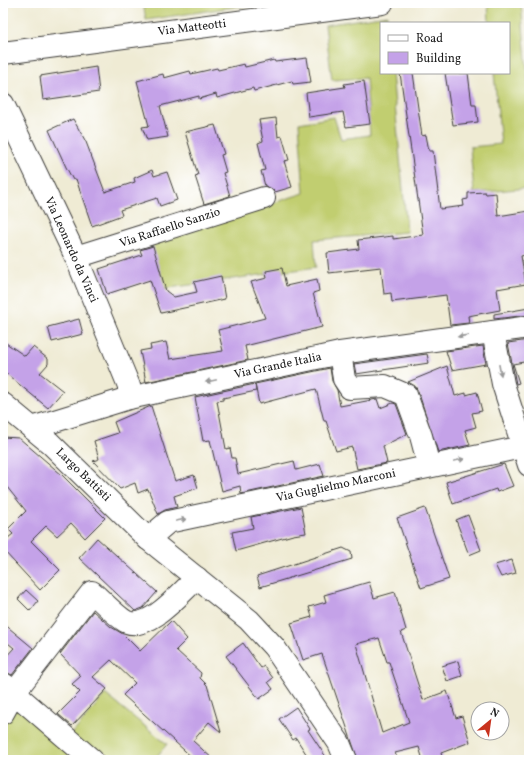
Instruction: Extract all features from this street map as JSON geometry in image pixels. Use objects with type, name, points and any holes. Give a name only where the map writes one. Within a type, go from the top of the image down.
[{"type":"street","name":"Via Matteotti","points":[[3,53],[355,5],[382,3]]},
{"type":"street","name":"Via Leonardo da Vinci","points":[[3,104],[76,257],[128,386],[129,398]]},
{"type":"street","name":"Via Raffaello Sanzio","points":[[76,257],[264,198]]},
{"type":"street","name":"Via Grande Italia","points":[[13,416],[129,398],[340,353],[529,326]]},
{"type":"street","points":[[492,332],[503,384],[527,452]]},
{"type":"street","points":[[340,353],[344,379],[350,388],[385,386],[406,395],[421,436],[429,466]]},
{"type":"street","name":"Largo Battisti","points":[[13,416],[50,443],[148,539],[249,620],[274,647],[338,743],[346,760]]},
{"type":"street","name":"Via Guglielmo Marconi","points":[[148,539],[168,522],[429,466],[527,452]]},
{"type":"street","points":[[3,713],[8,688],[92,592],[127,622],[139,624],[152,619],[197,578]]},
{"type":"street","points":[[8,688],[92,760]]},
{"type":"green space","points":[[143,3],[261,3],[146,20]]},
{"type":"green space","points":[[488,3],[521,3],[529,94],[529,188],[474,193],[470,147],[501,144],[494,74],[510,74],[510,22],[489,22]]},
{"type":"green space","points":[[387,15],[387,22],[380,22],[380,74],[392,74],[407,232],[314,240],[316,267],[162,289],[146,244],[304,193],[299,123],[334,117],[341,139],[370,135],[366,78],[332,80],[325,25]]},
{"type":"green space","points":[[3,683],[68,739],[105,694],[167,744],[154,760],[3,760]]},
{"type":"building","points":[[307,58],[311,82],[293,84],[292,81],[254,91],[253,88],[217,98],[216,94],[199,99],[199,96],[160,106],[168,137],[147,140],[142,127],[149,126],[137,81],[163,74],[164,78],[190,71],[191,74],[244,64],[245,67],[274,60],[275,62]]},
{"type":"building","points":[[96,67],[99,92],[43,100],[40,76]]},
{"type":"building","points":[[400,74],[413,74],[422,136],[426,135],[429,151],[433,151],[440,209],[464,206],[463,200],[468,199],[468,193],[485,192],[486,194],[496,193],[498,216],[529,211],[529,254],[521,256],[526,284],[497,289],[500,310],[468,316],[469,323],[450,325],[446,295],[392,302],[391,293],[384,294],[381,267],[329,273],[327,253],[359,249],[358,240],[393,236],[393,239],[423,235]]},
{"type":"building","points":[[445,74],[468,74],[472,105],[476,105],[478,122],[453,125]]},
{"type":"building","points":[[364,81],[370,124],[346,127],[343,112],[309,117],[306,93],[345,87],[344,84]]},
{"type":"building","points":[[276,118],[278,137],[282,136],[289,160],[284,161],[292,187],[275,192],[265,186],[261,171],[265,170],[258,143],[263,141],[259,120]]},
{"type":"building","points":[[73,119],[86,142],[105,192],[135,182],[134,178],[152,170],[154,176],[167,172],[177,200],[160,206],[157,198],[120,210],[122,215],[92,226],[76,179],[73,180],[49,130]]},
{"type":"building","points":[[215,125],[224,154],[221,155],[226,172],[223,173],[230,196],[204,204],[195,176],[198,175],[185,132]]},
{"type":"building","points":[[153,246],[166,291],[174,297],[197,292],[194,282],[221,276],[225,299],[161,313],[150,280],[107,294],[99,269],[142,255],[140,250]]},
{"type":"building","points":[[282,268],[286,286],[317,279],[319,291],[313,293],[322,327],[245,346],[248,360],[146,382],[140,351],[151,349],[150,345],[166,342],[170,359],[223,351],[218,330],[265,318],[251,282],[267,278],[266,271]]},
{"type":"building","points":[[529,308],[529,315],[494,319],[494,314]]},
{"type":"building","points":[[79,319],[83,334],[52,342],[48,327]]},
{"type":"building","points":[[529,340],[529,361],[513,364],[519,383],[516,384],[508,343]]},
{"type":"building","points":[[3,341],[25,356],[33,347],[48,359],[48,364],[40,373],[63,391],[48,408],[3,371]]},
{"type":"building","points":[[483,346],[486,364],[452,370],[446,351]]},
{"type":"building","points":[[427,354],[429,363],[356,374],[354,364]]},
{"type":"building","points":[[447,366],[455,396],[477,392],[482,411],[472,413],[476,427],[465,430],[470,445],[438,452],[418,391],[415,386],[408,382]]},
{"type":"building","points":[[330,368],[332,381],[337,390],[340,406],[377,399],[380,408],[393,403],[396,404],[407,434],[383,446],[387,463],[357,469],[352,447],[336,451],[326,421],[324,421],[316,389],[259,404],[255,384]]},
{"type":"building","points":[[255,384],[256,391],[223,398],[223,400],[217,401],[226,449],[230,448],[232,458],[235,458],[238,474],[294,461],[296,470],[320,464],[324,476],[241,494],[240,486],[222,491],[210,440],[203,441],[195,397]]},
{"type":"building","points":[[151,406],[175,481],[194,475],[198,488],[174,496],[177,507],[165,510],[158,514],[148,489],[138,493],[135,483],[120,489],[93,461],[99,459],[94,441],[118,433],[114,422]]},
{"type":"building","points":[[3,437],[19,438],[62,475],[105,518],[85,538],[71,523],[57,536],[46,526],[31,541],[60,570],[40,590],[3,550],[3,542],[13,534],[8,529],[26,511],[3,482]]},
{"type":"building","points":[[504,464],[513,486],[497,492],[496,489],[453,504],[446,482]]},
{"type":"building","points":[[301,507],[306,533],[293,535],[236,551],[232,532],[253,528],[251,517]]},
{"type":"building","points":[[425,508],[449,579],[421,588],[397,518]]},
{"type":"building","points":[[468,515],[481,550],[469,555],[456,520]]},
{"type":"building","points":[[97,538],[157,592],[143,608],[135,611],[79,558]]},
{"type":"building","points":[[343,548],[351,552],[352,559],[260,587],[257,576]]},
{"type":"building","points":[[512,560],[516,573],[501,577],[495,565]]},
{"type":"building","points":[[369,582],[374,598],[395,592],[406,630],[401,632],[423,700],[447,691],[456,718],[462,716],[470,742],[441,753],[443,760],[423,760],[419,747],[395,753],[398,760],[358,760],[322,654],[303,660],[291,623],[312,617],[309,607],[326,602],[324,595]],"holes":[[[379,638],[387,662],[389,662],[409,722],[382,733],[356,644]]]},
{"type":"building","points":[[26,590],[38,601],[30,611],[18,599]]},
{"type":"building","points":[[93,611],[111,627],[123,634],[140,651],[171,621],[187,639],[176,650],[201,673],[200,678],[207,685],[221,732],[209,722],[193,741],[214,760],[195,760],[123,695],[135,683],[111,660],[93,677],[107,689],[72,726],[58,714],[80,692],[72,684],[81,676],[60,654]]},
{"type":"building","points":[[3,623],[33,648],[12,675],[3,671],[3,660],[14,648],[3,639]]},
{"type":"building","points":[[243,643],[261,668],[264,666],[273,678],[268,682],[273,689],[259,699],[226,656]]},
{"type":"building","points":[[458,661],[462,676],[447,681],[442,666]]},
{"type":"building","points":[[296,707],[310,729],[308,730],[328,760],[310,760],[296,738],[293,740],[279,719]]}]
